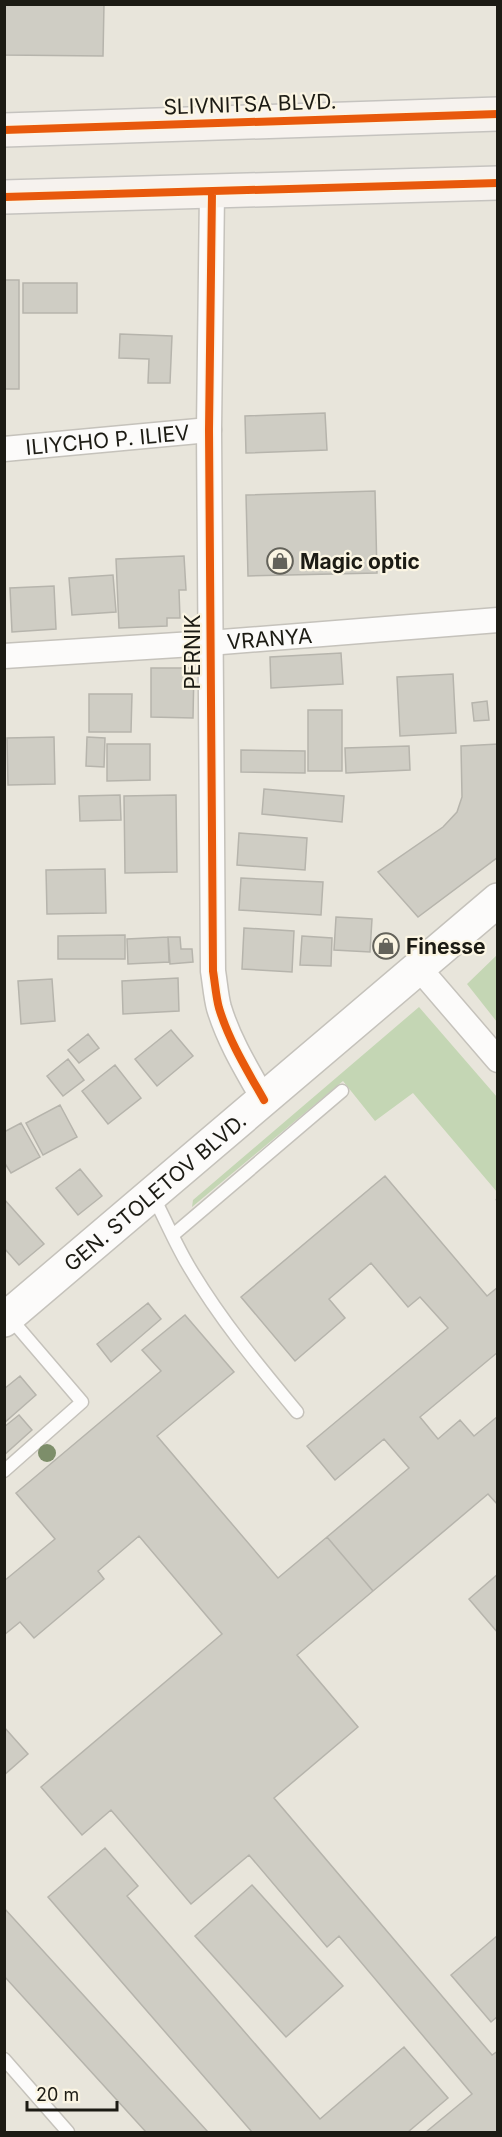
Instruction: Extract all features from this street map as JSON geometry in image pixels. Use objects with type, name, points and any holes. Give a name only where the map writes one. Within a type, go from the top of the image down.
[{"type":"main road","name":"SLIVNITSA BLVD.","points":[[4,130],[498,114]]},
{"type":"main road","points":[[4,197],[498,183]]},
{"type":"street","name":"PERNIK","points":[[212,192],[209,643],[213,971],[219,1006],[230,1038],[242,1064],[264,1100]]},
{"type":"street","name":"ILIYCHO P. ILIEV","points":[[4,449],[209,430]]},
{"type":"street","name":"VRANYA","points":[[4,656],[209,643],[498,620]]},
{"type":"street","name":"GEN. STOLETOV BLVD.","points":[[8,1312],[152,1195],[498,900]]},
{"type":"street","points":[[418,967],[498,1060]]},
{"type":"lane","points":[[173,1235],[342,1091]]},
{"type":"lane","points":[[152,1195],[188,1265],[220,1314],[297,1412]]},
{"type":"lane","points":[[4,1470],[82,1402],[8,1312]]},
{"type":"lane","points":[[4,2059],[68,2133]]},
{"type":"green space","points":[[497,955],[497,1022],[467,984]]},
{"type":"green space","points":[[419,1007],[497,1097],[497,1192],[413,1093],[375,1121],[343,1081],[192,1207],[193,1200]]},
{"type":"building","points":[[4,4],[104,4],[103,56],[4,55]]},
{"type":"building","points":[[4,280],[19,280],[19,389],[4,389]]},
{"type":"building","points":[[23,283],[77,283],[77,313],[23,313]]},
{"type":"building","points":[[120,334],[172,336],[170,383],[148,383],[149,359],[119,358]]},
{"type":"building","points":[[325,413],[327,450],[246,453],[245,416]]},
{"type":"building","points":[[375,491],[377,573],[248,576],[246,495]]},
{"type":"building","points":[[184,556],[186,590],[179,590],[180,618],[167,618],[167,626],[119,628],[116,559]]},
{"type":"building","points":[[113,575],[116,612],[72,615],[69,578]]},
{"type":"building","points":[[54,586],[56,629],[12,632],[10,588]]},
{"type":"building","points":[[341,653],[343,684],[271,688],[270,657]]},
{"type":"building","points":[[151,668],[194,668],[193,718],[151,717]]},
{"type":"building","points":[[453,674],[456,733],[400,736],[397,677]]},
{"type":"building","points":[[89,694],[132,694],[131,732],[89,732]]},
{"type":"building","points":[[487,701],[489,720],[474,721],[472,703]]},
{"type":"building","points":[[308,710],[342,710],[342,771],[308,771]]},
{"type":"building","points":[[54,737],[55,784],[8,785],[7,738]]},
{"type":"building","points":[[87,737],[105,738],[104,767],[86,766]]},
{"type":"building","points":[[107,744],[150,744],[150,780],[107,781]]},
{"type":"building","points":[[498,744],[498,857],[418,917],[378,872],[443,827],[457,812],[462,797],[461,746]]},
{"type":"building","points":[[409,746],[410,770],[346,773],[345,748]]},
{"type":"building","points":[[241,750],[305,751],[305,773],[241,772]]},
{"type":"building","points":[[264,789],[344,796],[342,822],[262,814]]},
{"type":"building","points":[[120,795],[121,820],[80,821],[79,796]]},
{"type":"building","points":[[176,795],[177,872],[125,873],[124,796]]},
{"type":"building","points":[[239,833],[307,838],[305,870],[237,865]]},
{"type":"building","points":[[105,869],[106,913],[47,914],[46,870]]},
{"type":"building","points":[[241,878],[323,882],[321,915],[239,910]]},
{"type":"building","points":[[336,917],[372,919],[370,952],[334,950]]},
{"type":"building","points":[[244,928],[294,931],[292,972],[242,969]]},
{"type":"building","points":[[125,935],[125,959],[58,959],[58,936]]},
{"type":"building","points":[[302,936],[332,938],[331,966],[300,965]]},
{"type":"building","points":[[168,937],[180,937],[181,949],[192,949],[193,962],[170,964]]},
{"type":"building","points":[[168,937],[169,962],[128,964],[127,939]]},
{"type":"building","points":[[178,978],[179,1011],[123,1014],[122,981]]},
{"type":"building","points":[[52,979],[55,1021],[21,1024],[18,981]]},
{"type":"building","points":[[171,1030],[193,1056],[157,1086],[135,1059]]},
{"type":"building","points":[[88,1034],[99,1048],[79,1063],[68,1050]]},
{"type":"building","points":[[68,1059],[84,1080],[63,1096],[47,1076]]},
{"type":"building","points":[[115,1065],[141,1098],[108,1124],[82,1091]]},
{"type":"building","points":[[60,1105],[77,1137],[43,1155],[26,1123]]},
{"type":"building","points":[[21,1123],[40,1157],[11,1173],[4,1162],[4,1132]]},
{"type":"building","points":[[80,1169],[102,1196],[78,1215],[56,1188]]},
{"type":"building","points":[[385,1176],[487,1296],[498,1287],[498,1352],[420,1417],[438,1439],[460,1420],[474,1436],[498,1416],[498,1505],[488,1494],[373,1591],[327,1537],[409,1468],[384,1439],[335,1480],[307,1446],[448,1328],[420,1297],[408,1307],[371,1263],[329,1299],[345,1318],[295,1361],[241,1297]]},
{"type":"building","points":[[4,1199],[44,1244],[19,1265],[4,1248]]},
{"type":"building","points":[[148,1303],[161,1319],[111,1362],[97,1344]]},
{"type":"building","points":[[185,1315],[234,1372],[157,1436],[278,1578],[327,1537],[373,1591],[297,1655],[358,1727],[274,1798],[492,2055],[498,2051],[498,2132],[426,2132],[472,2094],[339,1936],[327,1947],[249,1855],[191,1904],[111,1810],[82,1835],[41,1787],[222,1634],[139,1536],[98,1571],[104,1579],[34,1638],[20,1622],[4,1635],[4,1581],[55,1539],[16,1493],[161,1371],[142,1350]]},
{"type":"building","points":[[20,1376],[36,1395],[4,1423],[4,1389]]},
{"type":"building","points":[[19,1415],[32,1430],[4,1455],[4,1427]]},
{"type":"building","points":[[498,1574],[498,1633],[469,1599]]},
{"type":"building","points":[[4,1727],[28,1754],[4,1775]]},
{"type":"building","points":[[105,1848],[138,1886],[127,1896],[320,2119],[404,2047],[448,2098],[408,2132],[252,2132],[48,1897]]},
{"type":"building","points":[[252,1885],[343,1986],[286,2037],[195,1936]]},
{"type":"building","points":[[4,1908],[208,2132],[146,2132],[4,1976]]},
{"type":"building","points":[[498,1935],[498,2016],[491,2022],[451,1975]]},
{"type":"cycle path","points":[[4,130],[498,114]]},
{"type":"cycle path","points":[[4,197],[498,183]]},
{"type":"cycle path","points":[[212,192],[209,430],[213,971],[223,1020],[264,1100]]},
{"type":"place","name":"Magic optic","points":[[280,561]]},
{"type":"place","name":"Finesse","points":[[386,946]]}]
